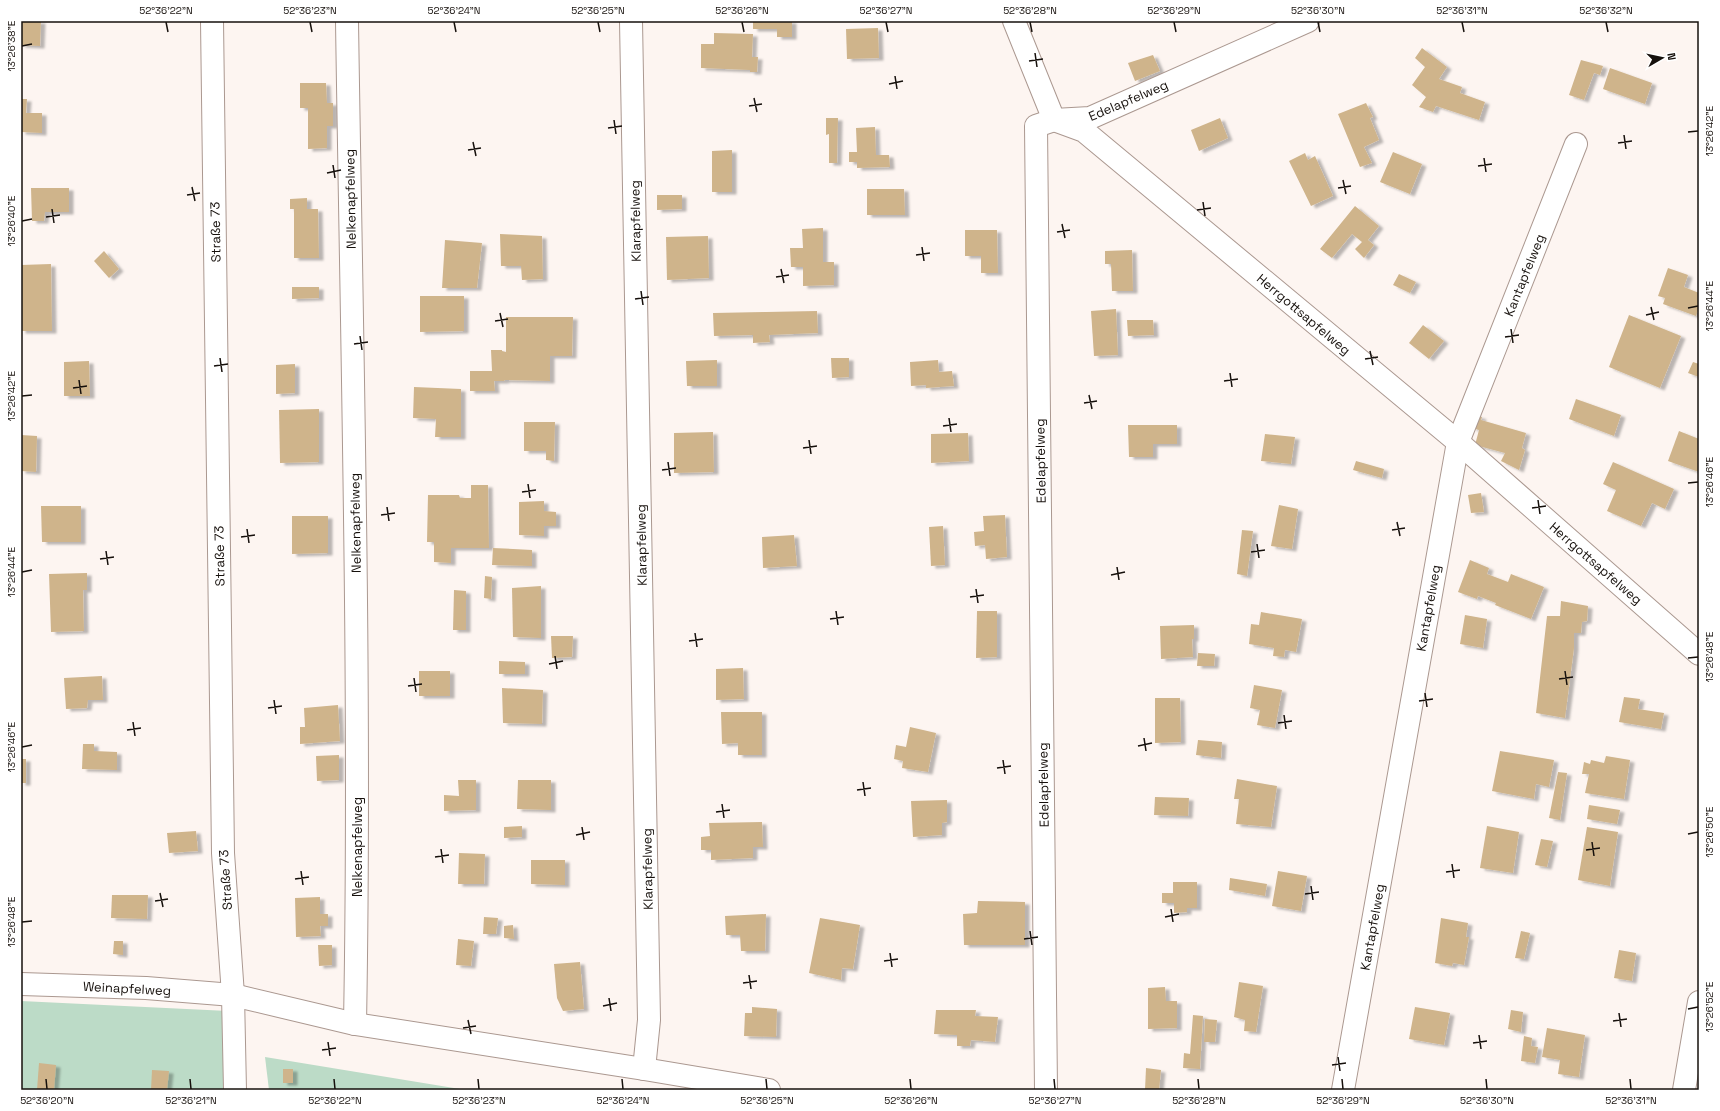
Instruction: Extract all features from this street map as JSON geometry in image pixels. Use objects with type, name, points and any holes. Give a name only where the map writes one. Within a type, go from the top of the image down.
[{"type":"lane","name":"Straße 73","points":[[212,21],[223,853],[233,995],[235,1090]]},
{"type":"lane","name":"Nelkenapfelweg","points":[[347,21],[356,608],[357,887],[354,1024]]},
{"type":"lane","name":"Klarapfelweg","points":[[631,21],[649,1020],[644,1068]]},
{"type":"lane","points":[[1014,21],[1054,120]]},
{"type":"lane","name":"Edelapfelweg","points":[[1046,1090],[1036,126],[1054,120],[1090,118],[1308,21]]},
{"type":"lane","name":"Herrgottsapfelweg","points":[[1054,120],[1084,131],[1458,442],[1699,654]]},
{"type":"lane","name":"Kantapfelweg","points":[[1343,1090],[1458,442],[1576,144]]},
{"type":"lane","name":"Weinapfelweg","points":[[21,984],[146,988],[233,995],[354,1024],[644,1068]]},
{"type":"lane","points":[[1684,1090],[1699,1002]]},
{"type":"lane","points":[[644,1068],[769,1090]]},
{"type":"green space","points":[[21,1001],[228,1011],[226,1090],[21,1090]]},
{"type":"green space","points":[[265,1057],[466,1090],[269,1090]]},
{"type":"building","points":[[21,21],[41,21],[40,46],[21,45]]},
{"type":"building","points":[[753,21],[792,21],[792,37],[777,37],[777,29],[753,29]]},
{"type":"building","points":[[878,28],[879,58],[847,59],[846,29]]},
{"type":"building","points":[[714,33],[753,34],[752,57],[758,57],[757,72],[750,72],[750,70],[701,68],[701,44],[714,44]]},
{"type":"building","points":[[1422,48],[1447,67],[1439,79],[1462,87],[1460,93],[1485,102],[1479,120],[1436,106],[1433,112],[1419,107],[1426,97],[1412,85],[1425,67],[1415,58]]},
{"type":"building","points":[[1153,55],[1160,71],[1135,81],[1128,63]]},
{"type":"building","points":[[1581,60],[1603,66],[1600,75],[1594,73],[1584,100],[1569,95]]},
{"type":"building","points":[[1610,68],[1652,83],[1645,104],[1603,89]]},
{"type":"building","points":[[300,83],[326,83],[327,103],[333,103],[333,126],[327,126],[327,148],[308,149],[308,108],[300,108]]},
{"type":"building","points":[[21,99],[27,99],[26,113],[42,113],[42,133],[21,132]]},
{"type":"building","points":[[1366,103],[1373,117],[1370,118],[1379,140],[1364,147],[1372,163],[1360,167],[1338,114]]},
{"type":"building","points":[[826,118],[838,118],[837,163],[829,163],[829,134],[826,135]]},
{"type":"building","points":[[1220,118],[1228,138],[1199,151],[1191,130]]},
{"type":"building","points":[[875,127],[876,155],[889,155],[890,167],[857,168],[857,162],[849,162],[849,152],[857,152],[856,128]]},
{"type":"building","points":[[732,150],[732,192],[712,192],[712,151]]},
{"type":"building","points":[[1393,152],[1422,164],[1410,194],[1380,182]]},
{"type":"building","points":[[1305,153],[1308,160],[1315,156],[1333,196],[1311,206],[1289,161]]},
{"type":"building","points":[[31,188],[69,188],[69,212],[45,212],[44,221],[32,221]]},
{"type":"building","points":[[867,189],[904,189],[905,215],[867,215]]},
{"type":"building","points":[[657,195],[682,195],[682,209],[657,210]]},
{"type":"building","points":[[307,198],[307,209],[318,209],[319,258],[294,258],[294,209],[290,209],[290,199]]},
{"type":"building","points":[[1355,206],[1379,226],[1368,240],[1374,245],[1364,258],[1355,249],[1362,242],[1352,234],[1332,258],[1320,249]]},
{"type":"building","points":[[823,228],[823,262],[834,262],[834,285],[803,286],[803,267],[791,267],[790,248],[803,248],[802,229]]},
{"type":"building","points":[[965,230],[997,230],[998,273],[981,273],[981,256],[965,256]]},
{"type":"building","points":[[500,234],[542,236],[543,279],[522,280],[521,266],[501,266]]},
{"type":"building","points":[[708,236],[709,278],[667,280],[666,237]]},
{"type":"building","points":[[445,240],[482,243],[477,288],[442,288]]},
{"type":"building","points":[[1132,250],[1133,291],[1112,291],[1111,264],[1105,264],[1105,251]]},
{"type":"building","points":[[104,251],[119,269],[109,278],[94,261]]},
{"type":"building","points":[[51,264],[52,331],[21,331],[21,265]]},
{"type":"building","points":[[1668,268],[1688,275],[1684,287],[1699,293],[1699,307],[1696,316],[1663,304],[1665,298],[1658,296]]},
{"type":"building","points":[[1399,274],[1416,282],[1410,293],[1393,285]]},
{"type":"building","points":[[292,287],[319,287],[319,298],[292,299]]},
{"type":"building","points":[[420,296],[464,296],[464,331],[420,332]]},
{"type":"building","points":[[1116,309],[1118,355],[1094,356],[1091,311]]},
{"type":"building","points":[[817,311],[818,333],[769,335],[770,342],[753,343],[753,335],[714,336],[713,313]]},
{"type":"building","points":[[1629,315],[1681,336],[1660,388],[1609,367]]},
{"type":"building","points":[[506,317],[573,317],[572,356],[550,356],[550,381],[494,381],[495,391],[470,391],[470,371],[492,371],[491,350],[502,350],[506,352]]},
{"type":"building","points":[[1127,320],[1153,320],[1154,335],[1128,336]]},
{"type":"building","points":[[1423,325],[1444,341],[1429,359],[1409,343]]},
{"type":"building","points":[[831,358],[849,358],[849,377],[832,378]]},
{"type":"building","points":[[717,360],[717,386],[687,386],[686,361]]},
{"type":"building","points":[[938,360],[939,372],[952,371],[954,386],[926,388],[926,385],[911,386],[910,362]]},
{"type":"building","points":[[89,361],[90,396],[64,396],[64,362]]},
{"type":"building","points":[[1693,362],[1699,364],[1699,377],[1688,373]]},
{"type":"building","points":[[295,364],[295,393],[276,394],[276,365]]},
{"type":"building","points":[[414,387],[461,389],[461,437],[435,437],[436,419],[413,418]]},
{"type":"building","points":[[1576,399],[1621,415],[1614,436],[1569,419]]},
{"type":"building","points":[[319,409],[319,462],[280,463],[279,410]]},
{"type":"building","points":[[1475,415],[1482,417],[1481,420],[1526,433],[1522,448],[1525,450],[1519,470],[1501,461],[1505,453],[1475,445],[1479,430],[1472,428]]},
{"type":"building","points":[[524,422],[555,422],[554,461],[546,460],[546,451],[524,451]]},
{"type":"building","points":[[1128,425],[1177,425],[1177,444],[1153,444],[1153,457],[1129,457]]},
{"type":"building","points":[[1679,431],[1699,439],[1699,472],[1668,461]]},
{"type":"building","points":[[713,432],[714,472],[674,473],[674,433]]},
{"type":"building","points":[[968,433],[969,461],[931,463],[931,434]]},
{"type":"building","points":[[1265,434],[1295,437],[1291,464],[1261,461]]},
{"type":"building","points":[[21,435],[37,436],[36,472],[21,471]]},
{"type":"building","points":[[1356,461],[1384,469],[1382,478],[1353,470]]},
{"type":"building","points":[[1613,462],[1674,489],[1665,509],[1652,503],[1641,526],[1607,511],[1616,490],[1603,484]]},
{"type":"building","points":[[471,485],[488,485],[489,548],[451,548],[451,563],[434,562],[434,542],[427,542],[428,495],[459,495],[460,498],[471,498]]},
{"type":"building","points":[[1481,493],[1484,512],[1471,513],[1468,495]]},
{"type":"building","points":[[544,501],[544,511],[556,512],[556,526],[544,526],[544,536],[519,535],[519,502]]},
{"type":"building","points":[[1279,505],[1298,509],[1292,549],[1271,546]]},
{"type":"building","points":[[41,506],[81,506],[81,542],[42,542]]},
{"type":"building","points":[[1005,515],[1007,557],[986,559],[985,545],[975,546],[974,532],[984,531],[983,516]]},
{"type":"building","points":[[292,516],[328,516],[328,553],[292,554]]},
{"type":"building","points":[[943,526],[945,565],[931,566],[929,527]]},
{"type":"building","points":[[1242,530],[1253,531],[1247,576],[1237,574]]},
{"type":"building","points":[[794,535],[797,566],[763,568],[762,537]]},
{"type":"building","points":[[493,548],[532,550],[532,566],[492,565]]},
{"type":"building","points":[[1470,560],[1489,568],[1487,574],[1508,582],[1511,574],[1544,587],[1531,619],[1495,605],[1496,603],[1478,596],[1477,599],[1458,592]]},
{"type":"building","points":[[87,573],[87,590],[83,590],[84,631],[51,632],[49,574]]},
{"type":"building","points":[[485,576],[492,577],[491,599],[484,598]]},
{"type":"building","points":[[541,586],[541,638],[513,637],[512,588]]},
{"type":"building","points":[[454,590],[466,591],[466,630],[453,630]]},
{"type":"building","points":[[1561,601],[1588,606],[1587,621],[1582,622],[1581,633],[1574,633],[1574,648],[1565,718],[1536,713],[1547,616],[1560,616]]},
{"type":"building","points":[[977,611],[997,611],[997,657],[976,658]]},
{"type":"building","points":[[1261,612],[1302,619],[1296,652],[1285,650],[1284,657],[1273,656],[1274,648],[1249,644],[1251,624],[1259,625]]},
{"type":"building","points":[[1465,615],[1487,619],[1483,648],[1460,644]]},
{"type":"building","points":[[1194,625],[1194,639],[1192,639],[1193,657],[1161,659],[1160,626]]},
{"type":"building","points":[[551,636],[573,636],[572,657],[552,658]]},
{"type":"building","points":[[1198,653],[1215,654],[1214,666],[1197,666]]},
{"type":"building","points":[[499,661],[525,662],[525,674],[499,674]]},
{"type":"building","points":[[743,668],[744,699],[716,700],[716,669]]},
{"type":"building","points":[[419,671],[450,671],[450,696],[419,696]]},
{"type":"building","points":[[102,676],[103,700],[88,700],[87,708],[66,709],[64,678]]},
{"type":"building","points":[[1254,685],[1282,690],[1275,728],[1257,725],[1260,710],[1250,708]]},
{"type":"building","points":[[502,688],[543,690],[542,724],[503,723]]},
{"type":"building","points":[[1624,697],[1640,699],[1638,709],[1664,713],[1661,729],[1619,722]]},
{"type":"building","points":[[1155,698],[1180,698],[1181,742],[1155,743]]},
{"type":"building","points":[[338,705],[340,741],[300,744],[300,727],[305,727],[304,708]]},
{"type":"building","points":[[721,712],[762,712],[762,755],[738,755],[738,743],[722,744]]},
{"type":"building","points":[[910,727],[936,733],[928,772],[902,768],[903,761],[894,759],[896,745],[906,747]]},
{"type":"building","points":[[1198,740],[1222,742],[1221,758],[1196,755]]},
{"type":"building","points":[[83,744],[94,744],[94,751],[117,752],[117,770],[82,769]]},
{"type":"building","points":[[1500,751],[1554,760],[1549,787],[1536,784],[1534,799],[1492,791]]},
{"type":"building","points":[[339,755],[339,780],[317,781],[316,756]]},
{"type":"building","points":[[1606,756],[1630,760],[1624,799],[1585,793],[1589,774],[1582,774],[1584,762],[1590,764],[1591,760],[1604,763]]},
{"type":"building","points":[[21,759],[26,759],[26,783],[21,783]]},
{"type":"building","points":[[1558,772],[1567,773],[1560,820],[1549,818]]},
{"type":"building","points":[[1237,779],[1277,786],[1271,827],[1236,824],[1239,799],[1234,799]]},
{"type":"building","points":[[458,780],[476,780],[476,810],[444,811],[444,795],[459,796]]},
{"type":"building","points":[[518,780],[551,780],[551,810],[517,809]]},
{"type":"building","points":[[1155,797],[1189,798],[1188,816],[1154,815]]},
{"type":"building","points":[[947,800],[947,822],[942,823],[942,835],[913,837],[911,801]]},
{"type":"building","points":[[1589,805],[1620,810],[1617,824],[1587,819]]},
{"type":"building","points":[[762,822],[763,847],[753,847],[753,858],[711,860],[711,850],[701,850],[701,837],[710,836],[709,823]]},
{"type":"building","points":[[522,826],[522,837],[504,838],[504,827]]},
{"type":"building","points":[[1487,826],[1519,832],[1513,873],[1480,868]]},
{"type":"building","points":[[1587,827],[1618,832],[1610,886],[1578,880]]},
{"type":"building","points":[[196,831],[198,851],[169,853],[167,833]]},
{"type":"building","points":[[1541,839],[1553,841],[1547,867],[1535,865]]},
{"type":"building","points":[[459,853],[485,854],[484,884],[458,884]]},
{"type":"building","points":[[531,860],[565,860],[565,885],[531,884]]},
{"type":"building","points":[[1278,871],[1307,876],[1301,911],[1272,906]]},
{"type":"building","points":[[1230,878],[1267,884],[1265,896],[1229,890]]},
{"type":"building","points":[[1173,882],[1197,882],[1197,908],[1187,908],[1187,912],[1174,913],[1174,903],[1162,903],[1162,893],[1173,893]]},
{"type":"building","points":[[112,895],[148,895],[147,919],[111,918]]},
{"type":"building","points":[[320,897],[320,914],[328,914],[328,926],[320,926],[321,936],[296,937],[295,898]]},
{"type":"building","points":[[978,901],[1025,902],[1025,945],[964,945],[963,914],[977,913]]},
{"type":"building","points":[[766,914],[765,951],[741,951],[740,935],[726,935],[725,916]]},
{"type":"building","points":[[484,917],[498,918],[496,934],[483,934]]},
{"type":"building","points":[[820,918],[860,925],[853,969],[842,968],[841,980],[809,973]]},
{"type":"building","points":[[1441,918],[1468,923],[1466,937],[1469,937],[1464,965],[1453,963],[1452,966],[1435,963]]},
{"type":"building","points":[[513,925],[514,939],[504,938],[504,926]]},
{"type":"building","points":[[1521,931],[1530,933],[1524,959],[1515,958]]},
{"type":"building","points":[[458,939],[474,941],[471,966],[456,965]]},
{"type":"building","points":[[114,941],[123,941],[123,955],[113,954]]},
{"type":"building","points":[[318,945],[332,945],[332,965],[319,966]]},
{"type":"building","points":[[1619,950],[1636,953],[1632,981],[1614,978]]},
{"type":"building","points":[[580,962],[584,1009],[563,1011],[557,998],[554,964]]},
{"type":"building","points":[[1239,982],[1263,986],[1256,1032],[1244,1031],[1245,1020],[1234,1017]]},
{"type":"building","points":[[1165,987],[1166,1001],[1177,1001],[1177,1028],[1148,1029],[1148,988]]},
{"type":"building","points":[[752,1007],[777,1009],[776,1037],[744,1036],[745,1013],[752,1013]]},
{"type":"building","points":[[1415,1007],[1450,1013],[1444,1045],[1409,1039]]},
{"type":"building","points":[[936,1010],[976,1010],[975,1016],[998,1017],[995,1042],[971,1040],[970,1046],[957,1046],[957,1035],[934,1034]]},
{"type":"building","points":[[1511,1010],[1523,1012],[1521,1032],[1508,1029]]},
{"type":"building","points":[[1193,1015],[1203,1016],[1200,1069],[1183,1068],[1184,1053],[1190,1054]]},
{"type":"building","points":[[1205,1019],[1217,1020],[1215,1042],[1204,1042]]},
{"type":"building","points":[[1547,1028],[1585,1035],[1579,1077],[1558,1074],[1560,1060],[1542,1057]]},
{"type":"building","points":[[1524,1036],[1532,1038],[1531,1046],[1538,1047],[1535,1063],[1521,1061]]},
{"type":"building","points":[[39,1063],[56,1065],[54,1090],[37,1090]]},
{"type":"building","points":[[1146,1068],[1161,1070],[1159,1090],[1145,1090]]},
{"type":"building","points":[[283,1069],[293,1069],[293,1083],[283,1083]]},
{"type":"building","points":[[152,1070],[169,1071],[167,1090],[151,1090]]}]
